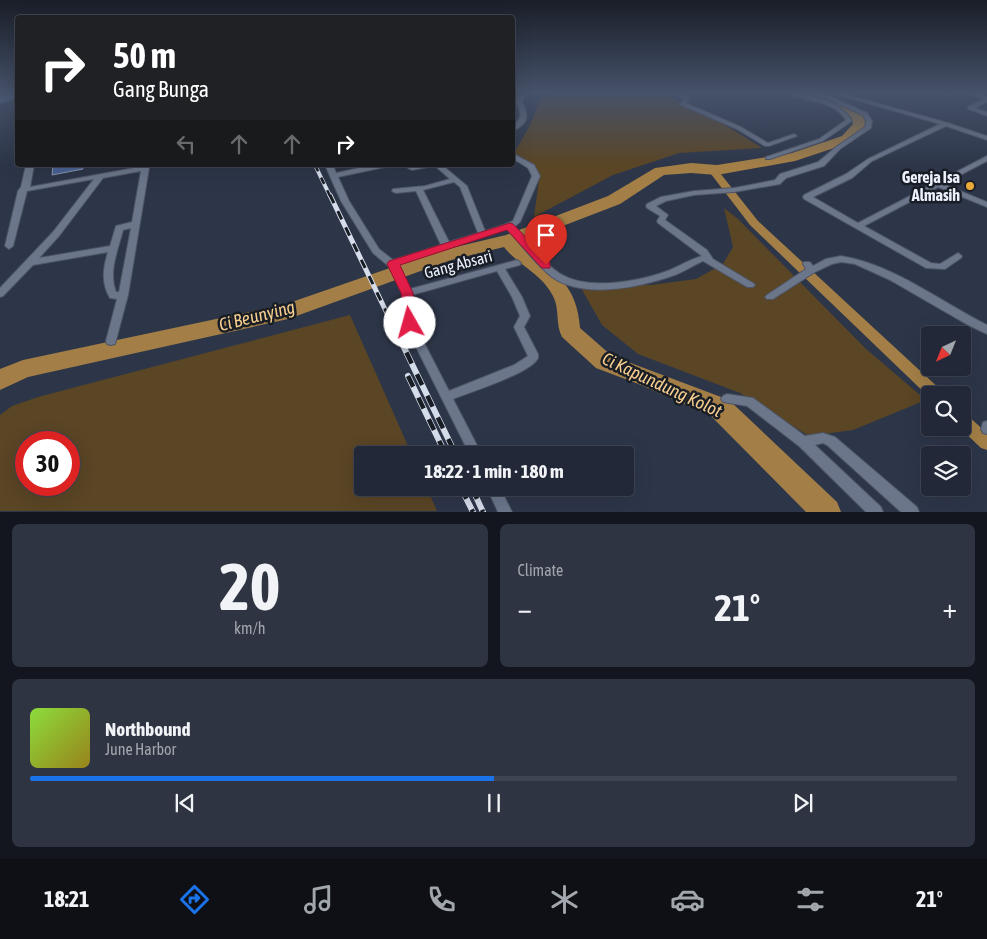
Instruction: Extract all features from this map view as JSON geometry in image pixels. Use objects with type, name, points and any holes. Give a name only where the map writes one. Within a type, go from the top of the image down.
[{"type":"street","points":[[515,126],[525,117]]},
{"type":"street","points":[[713,117],[739,128],[763,144],[771,145],[794,136]]},
{"type":"street","points":[[768,158],[821,140],[849,121],[847,117]]},
{"type":"street","points":[[709,260],[704,252],[664,225],[661,221],[664,215],[650,206],[664,199],[694,193],[751,187],[777,182],[783,176],[821,164],[838,148],[868,128],[869,121],[867,117]]},
{"type":"street","points":[[920,117],[987,138]]},
{"type":"street","points":[[946,124],[862,166],[849,177],[807,197],[931,267],[942,268],[958,256]]},
{"type":"street","points":[[395,265],[446,246],[510,227],[517,220],[536,176],[531,167],[515,157]]},
{"type":"street","points":[[858,226],[987,158]]},
{"type":"street","points":[[26,188],[30,167]]},
{"type":"street","points":[[329,167],[345,201],[377,252],[395,265],[407,293],[412,331],[471,446]]},
{"type":"street","points":[[334,176],[373,167]]},
{"type":"street","points":[[412,168],[416,167]]},
{"type":"street","points":[[440,167],[463,186],[483,235]]},
{"type":"street","points":[[9,246],[22,191],[26,188],[145,168],[123,295],[111,341]]},
{"type":"street","points":[[0,294],[56,234],[100,177]]},
{"type":"street","points":[[396,191],[419,189],[455,180]]},
{"type":"street","points":[[937,184],[987,205]]},
{"type":"street","points":[[419,189],[446,246]]},
{"type":"street","points":[[123,295],[112,296],[108,273],[119,228],[135,224]]},
{"type":"street","points":[[510,227],[557,276],[581,285],[609,286],[636,281],[674,272],[702,258],[709,260],[750,285]]},
{"type":"street","points":[[30,262],[114,248]]},
{"type":"street","points":[[770,297],[801,278],[810,269],[840,259],[861,264],[901,282],[987,333]]},
{"type":"street","name":"Gang Absari","points":[[407,293],[517,263]]},
{"type":"street","points":[[446,397],[518,368],[533,358],[533,354],[519,327],[524,316],[517,297],[500,269]]},
{"type":"street","points":[[732,399],[749,402],[804,442],[876,512]]},
{"type":"street","points":[[804,442],[823,438],[831,441],[912,512]]},
{"type":"street","points":[[496,496],[505,512]]},
{"type":"shaded area","points":[[533,117],[710,117],[762,148],[679,153],[613,175],[534,217],[539,179],[515,154]]},
{"type":"shaded area","points":[[724,208],[738,219],[866,349],[921,396],[921,402],[853,430],[809,436],[740,393],[638,354],[602,325],[581,288],[599,284],[651,285],[696,279],[723,264],[733,247]]},
{"type":"shaded area","points":[[350,315],[408,446],[354,446],[354,496],[430,496],[437,511],[0,511],[0,415],[12,406],[38,397]]},
{"type":"building","points":[[53,167],[82,167],[83,169],[52,175]]},
{"type":"waterway","name":"Ci Kapundung Kolot","points":[[511,239],[614,200],[660,171],[691,168],[717,170],[795,157],[847,139],[860,125],[858,117]]},
{"type":"waterway","points":[[713,170],[754,223],[927,386]]},
{"type":"waterway","name":"Ci Beunying","points":[[0,380],[23,369],[288,311],[446,255],[511,239]]},
{"type":"waterway","name":"Ci Kapundung Kolot","points":[[511,239],[512,245],[544,271],[563,295],[568,307],[570,331],[604,362],[649,378],[720,408],[827,512]]},
{"type":"waterway","points":[[971,428],[987,443]]},
{"type":"railway","points":[[316,167],[330,196]]},
{"type":"railway","points":[[330,195],[396,332]]},
{"type":"railway","points":[[396,331],[452,446]]},
{"type":"railway","points":[[408,376],[442,446]]},
{"type":"railway","points":[[465,496],[473,512]]},
{"type":"railway","points":[[476,496],[483,512]]},
{"type":"place","name":"Gereja Isa Almasih","points":[[970,186]]},
{"type":"route","points":[[410,323],[407,293],[402,279],[393,264],[510,226],[546,265]]}]
